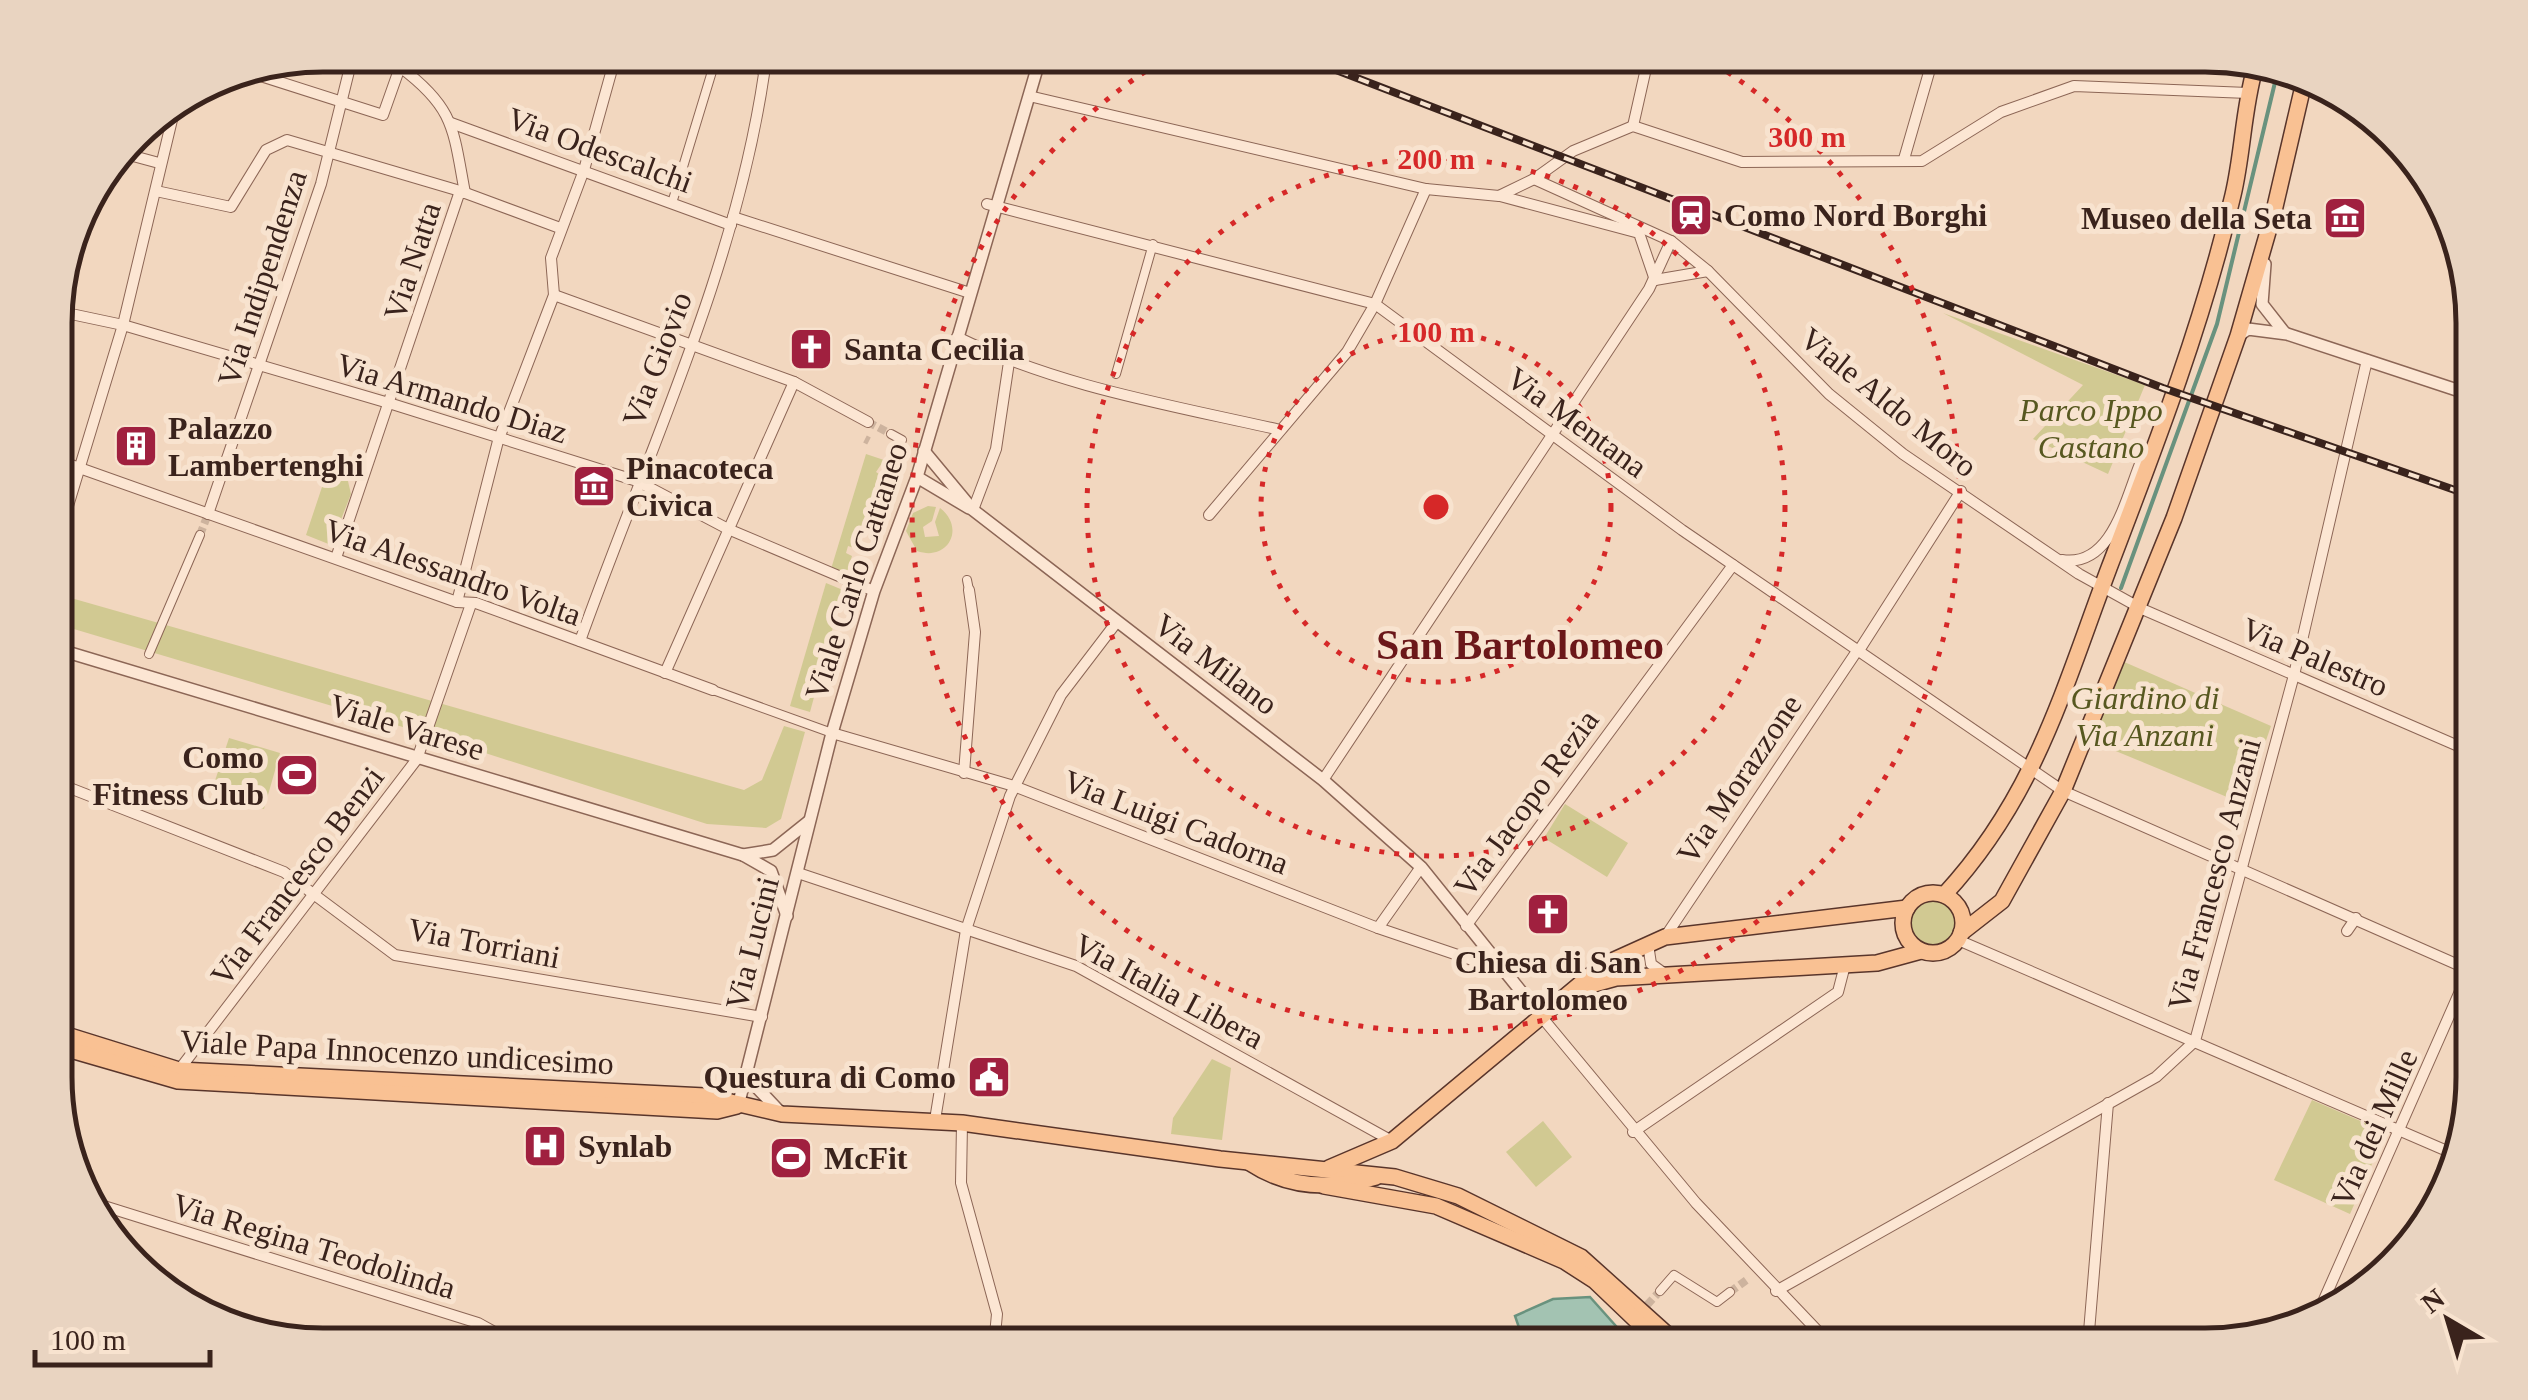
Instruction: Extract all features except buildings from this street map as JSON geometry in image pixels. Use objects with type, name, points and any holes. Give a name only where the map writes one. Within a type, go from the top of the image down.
[{"type":"main road","points":[[1944,896],[2004,822],[2032,772],[2106,590],[2194,337],[2234,192],[2244,93],[2251,78]]},
{"type":"main road","points":[[1567,994],[1616,978],[1877,964],[1921,951],[1941,952],[2002,900],[2063,791],[2134,605],[2202,450],[2274,211],[2301,92]]},
{"type":"main road","points":[[1329,1168],[1392,1141],[1603,965],[1648,943],[1665,937],[1907,908],[1927,894],[1944,896],[1962,915],[1960,937]]},
{"type":"main road","points":[[1907,908],[1906,938],[1921,951]]},
{"type":"main road","name":"Viale Papa Innocenzo undicesimo","points":[[72,1037],[179,1070],[705,1096],[782,1114],[935,1120],[1248,1162]]},
{"type":"main road","name":"Viale Papa Innocenzo undicesimo","points":[[72,1050],[178,1081],[717,1111],[738,1106]]},
{"type":"main road","points":[[1392,1141],[1385,1155],[1384,1174],[1403,1200]]},
{"type":"main road","points":[[1248,1162],[1384,1174],[1458,1196],[1580,1256],[1660,1327]]},
{"type":"main road","points":[[1248,1162],[1274,1178],[1454,1212],[1564,1261],[1594,1281],[1644,1327]]},
{"type":"main road","points":[[1324,1186],[1384,1174]]},
{"type":"street","name":"Via Indipendenza","points":[[208,514],[331,149],[349,73]]},
{"type":"street","points":[[269,79],[383,115],[398,73]]},
{"type":"street","points":[[408,73],[434,92],[452,123]]},
{"type":"street","points":[[457,602],[498,440],[554,296],[551,258],[584,170],[611,73]]},
{"type":"street","points":[[672,203],[712,73]]},
{"type":"street","name":"Via Giovio","points":[[580,641],[637,481],[693,346],[732,221],[764,73]]},
{"type":"street","name":"Viale Carlo Cattaneo","points":[[808,822],[874,592],[917,476],[992,204],[1036,73]]},
{"type":"street","points":[[1633,126],[1645,73]]},
{"type":"street","points":[[1904,159],[1929,73]]},
{"type":"street","points":[[1499,196],[1534,180],[1563,158],[1633,126],[1742,162],[1931,158],[2001,112],[2074,86],[2244,93]]},
{"type":"street","points":[[1029,96],[1426,189],[1499,196],[1639,233],[1654,280]]},
{"type":"street","name":"Via Odescalchi","points":[[452,123],[672,203],[970,293]]},
{"type":"street","name":"Via Natta","points":[[336,558],[463,192],[452,123]]},
{"type":"street","points":[[73,487],[123,325],[169,126]]},
{"type":"street","points":[[156,191],[231,207],[258,160],[279,141],[331,149],[560,228]]},
{"type":"street","points":[[136,157],[159,163]]},
{"type":"street","name":"Viale Aldo Moro","points":[[1534,180],[1671,241],[1708,270],[1828,394],[1903,454],[2106,590]]},
{"type":"street","points":[[1208,516],[1347,352],[1375,304],[1426,189]]},
{"type":"street","name":"Via Mentana","points":[[992,204],[1375,304],[1733,564],[2063,791],[2456,961]]},
{"type":"street","points":[[2274,211],[2262,304],[2287,334]]},
{"type":"street","points":[[1323,780],[1554,436],[1654,280],[1671,241]]},
{"type":"street","points":[[1116,374],[1153,243]]},
{"type":"street","points":[[1654,280],[1708,270]]},
{"type":"street","points":[[554,296],[794,382],[868,422]]},
{"type":"street","name":"Via Armando Diaz","points":[[73,314],[123,325],[392,404],[637,481],[728,530],[874,592]]},
{"type":"street","points":[[2238,336],[2248,329],[2287,334],[2456,389]]},
{"type":"street","points":[[958,336],[1010,362],[1111,392],[1280,430]]},
{"type":"street","name":"Via Francesco Anzani","points":[[1777,1290],[2156,1077],[2195,1041],[2294,676],[2367,360]]},
{"type":"street","points":[[973,510],[996,449],[1010,362]]},
{"type":"street","points":[[665,673],[794,382]]},
{"type":"street","points":[[891,434],[902,440]]},
{"type":"street","points":[[2052,557],[2082,560],[2101,549],[2142,459],[2155,448]]},
{"type":"street","name":"Via Milano","points":[[924,452],[973,510]]},
{"type":"street","name":"Via Alessandro Volta","points":[[73,466],[832,732]]},
{"type":"street","name":"Via Milano","points":[[917,476],[934,490],[973,510],[1323,780],[1421,867],[1499,969],[1634,1131],[1814,1327]]},
{"type":"street","points":[[903,507],[934,490]]},
{"type":"street","name":"Via Morazzone","points":[[1665,937],[1961,491]]},
{"type":"street","points":[[148,654],[200,535]]},
{"type":"street","name":"Via Jacopo Rezia","points":[[1466,926],[1733,564]]},
{"type":"street","points":[[964,773],[975,632],[968,585]]},
{"type":"street","name":"Via Palestro","points":[[2106,590],[2456,745]]},
{"type":"street","name":"Via Francesco Benzi","points":[[179,1070],[315,898],[417,759],[471,604]]},
{"type":"street","points":[[935,1120],[966,930],[1014,786],[1061,696],[1116,623]]},
{"type":"street","name":"Viale Varese","points":[[73,654],[743,855],[772,872],[788,920]]},
{"type":"street","name":"Via Luigi Cadorna","points":[[832,732],[1014,786],[1378,928],[1499,969]]},
{"type":"street","name":"Via Torriani","points":[[72,789],[284,872],[395,955],[762,1017]]},
{"type":"street","points":[[743,855],[774,850],[808,822]]},
{"type":"street","name":"Via Lucini","points":[[738,1106],[788,920],[808,822]]},
{"type":"street","points":[[1378,928],[1421,867]]},
{"type":"street","name":"Via Italia Libera","points":[[798,873],[1076,966],[1392,1141]]},
{"type":"street","points":[[2347,932],[2356,918]]},
{"type":"street","points":[[1960,937],[2444,1150]]},
{"type":"street","points":[[1648,943],[1651,964],[1670,977]]},
{"type":"street","points":[[1634,1131],[1838,992],[1845,966]]},
{"type":"street","name":"Via dei Mille","points":[[2328,1295],[2456,1005]]},
{"type":"street","points":[[746,1076],[782,1114]]},
{"type":"street","points":[[2089,1327],[2108,1103]]},
{"type":"street","points":[[962,1123],[961,1184],[997,1328]]},
{"type":"street","name":"Via Regina Teodolinda","points":[[110,1208],[487,1328]]},
{"type":"street","points":[[1748,1279],[1760,1270]]},
{"type":"street","points":[[1660,1290],[1674,1274],[1716,1302],[1730,1292]]},
{"type":"green space","name":"Parco Ippo Castano","points":[[1943,313],[2145,385],[2108,474],[2033,439],[2083,385]]},
{"type":"green space","points":[[866,454],[884,460],[876,472],[879,474],[854,548],[848,546],[846,553],[852,556],[846,575],[831,569]]},
{"type":"green space","points":[[328,469],[347,477],[351,494],[331,545],[306,535]]},
{"type":"green space","points":[[936,507],[932,521],[923,527],[925,537],[939,536],[935,522],[940,508],[948,516],[952,533],[945,548],[928,553],[917,551],[906,531],[913,513]]},
{"type":"green space","points":[[826,583],[843,590],[810,712],[790,706]]},
{"type":"green space","points":[[73,598],[744,790],[762,780],[784,726],[805,732],[781,819],[766,828],[707,824],[423,733],[73,629]]},
{"type":"green space","name":"Giardino di Via Anzani","points":[[2122,661],[2271,726],[2244,804],[2089,740]]},
{"type":"green space","points":[[229,738],[280,753],[264,809],[211,793]]},
{"type":"green space","points":[[1565,804],[1628,843],[1607,877],[1544,838]]},
{"type":"green space","points":[[1933,899],[1949,906],[1956,922],[1949,938],[1933,945],[1917,938],[1910,922],[1917,906]]},
{"type":"green space","points":[[1212,1059],[1231,1068],[1222,1140],[1171,1134],[1173,1118]]},
{"type":"green space","points":[[2312,1100],[2386,1132],[2350,1214],[2274,1180]]},
{"type":"green space","points":[[1543,1121],[1572,1157],[1536,1187],[1506,1152]]},
{"type":"shaded area","points":[[1590,1297],[1617,1327],[1519,1327],[1515,1316],[1553,1299]]},
{"type":"waterway","points":[[2121,588],[2217,324],[2275,83]]},
{"type":"tunnel","points":[[868,422],[891,434]]},
{"type":"tunnel","points":[[865,439],[869,441]]},
{"type":"tunnel","points":[[200,535],[208,514]]},
{"type":"tunnel","points":[[1730,1292],[1748,1279]]},
{"type":"tunnel","points":[[1647,1305],[1660,1291]]},
{"type":"railway","points":[[1344,73],[2163,388],[2456,490]]},
{"type":"place","name":"Como Nord Borghi","points":[[1691,215]]},
{"type":"place","name":"Museo della Seta","points":[[2345,218]]},
{"type":"place","name":"Santa Cecilia","points":[[811,349]]},
{"type":"place","name":"Palazzo Lambertenghi","points":[[136,446]]},
{"type":"place","name":"Pinacoteca Civica","points":[[594,486]]},
{"type":"place","name":"Como Fitness Club","points":[[297,775]]},
{"type":"place","name":"Chiesa di San Bartolomeo","points":[[1548,914]]},
{"type":"place","name":"Questura di Como","points":[[989,1077]]},
{"type":"place","name":"Synlab","points":[[545,1146]]},
{"type":"place","name":"McFit","points":[[791,1158]]},
{"type":"district","name":"San Bartolomeo","points":[[1520,645]]}]
